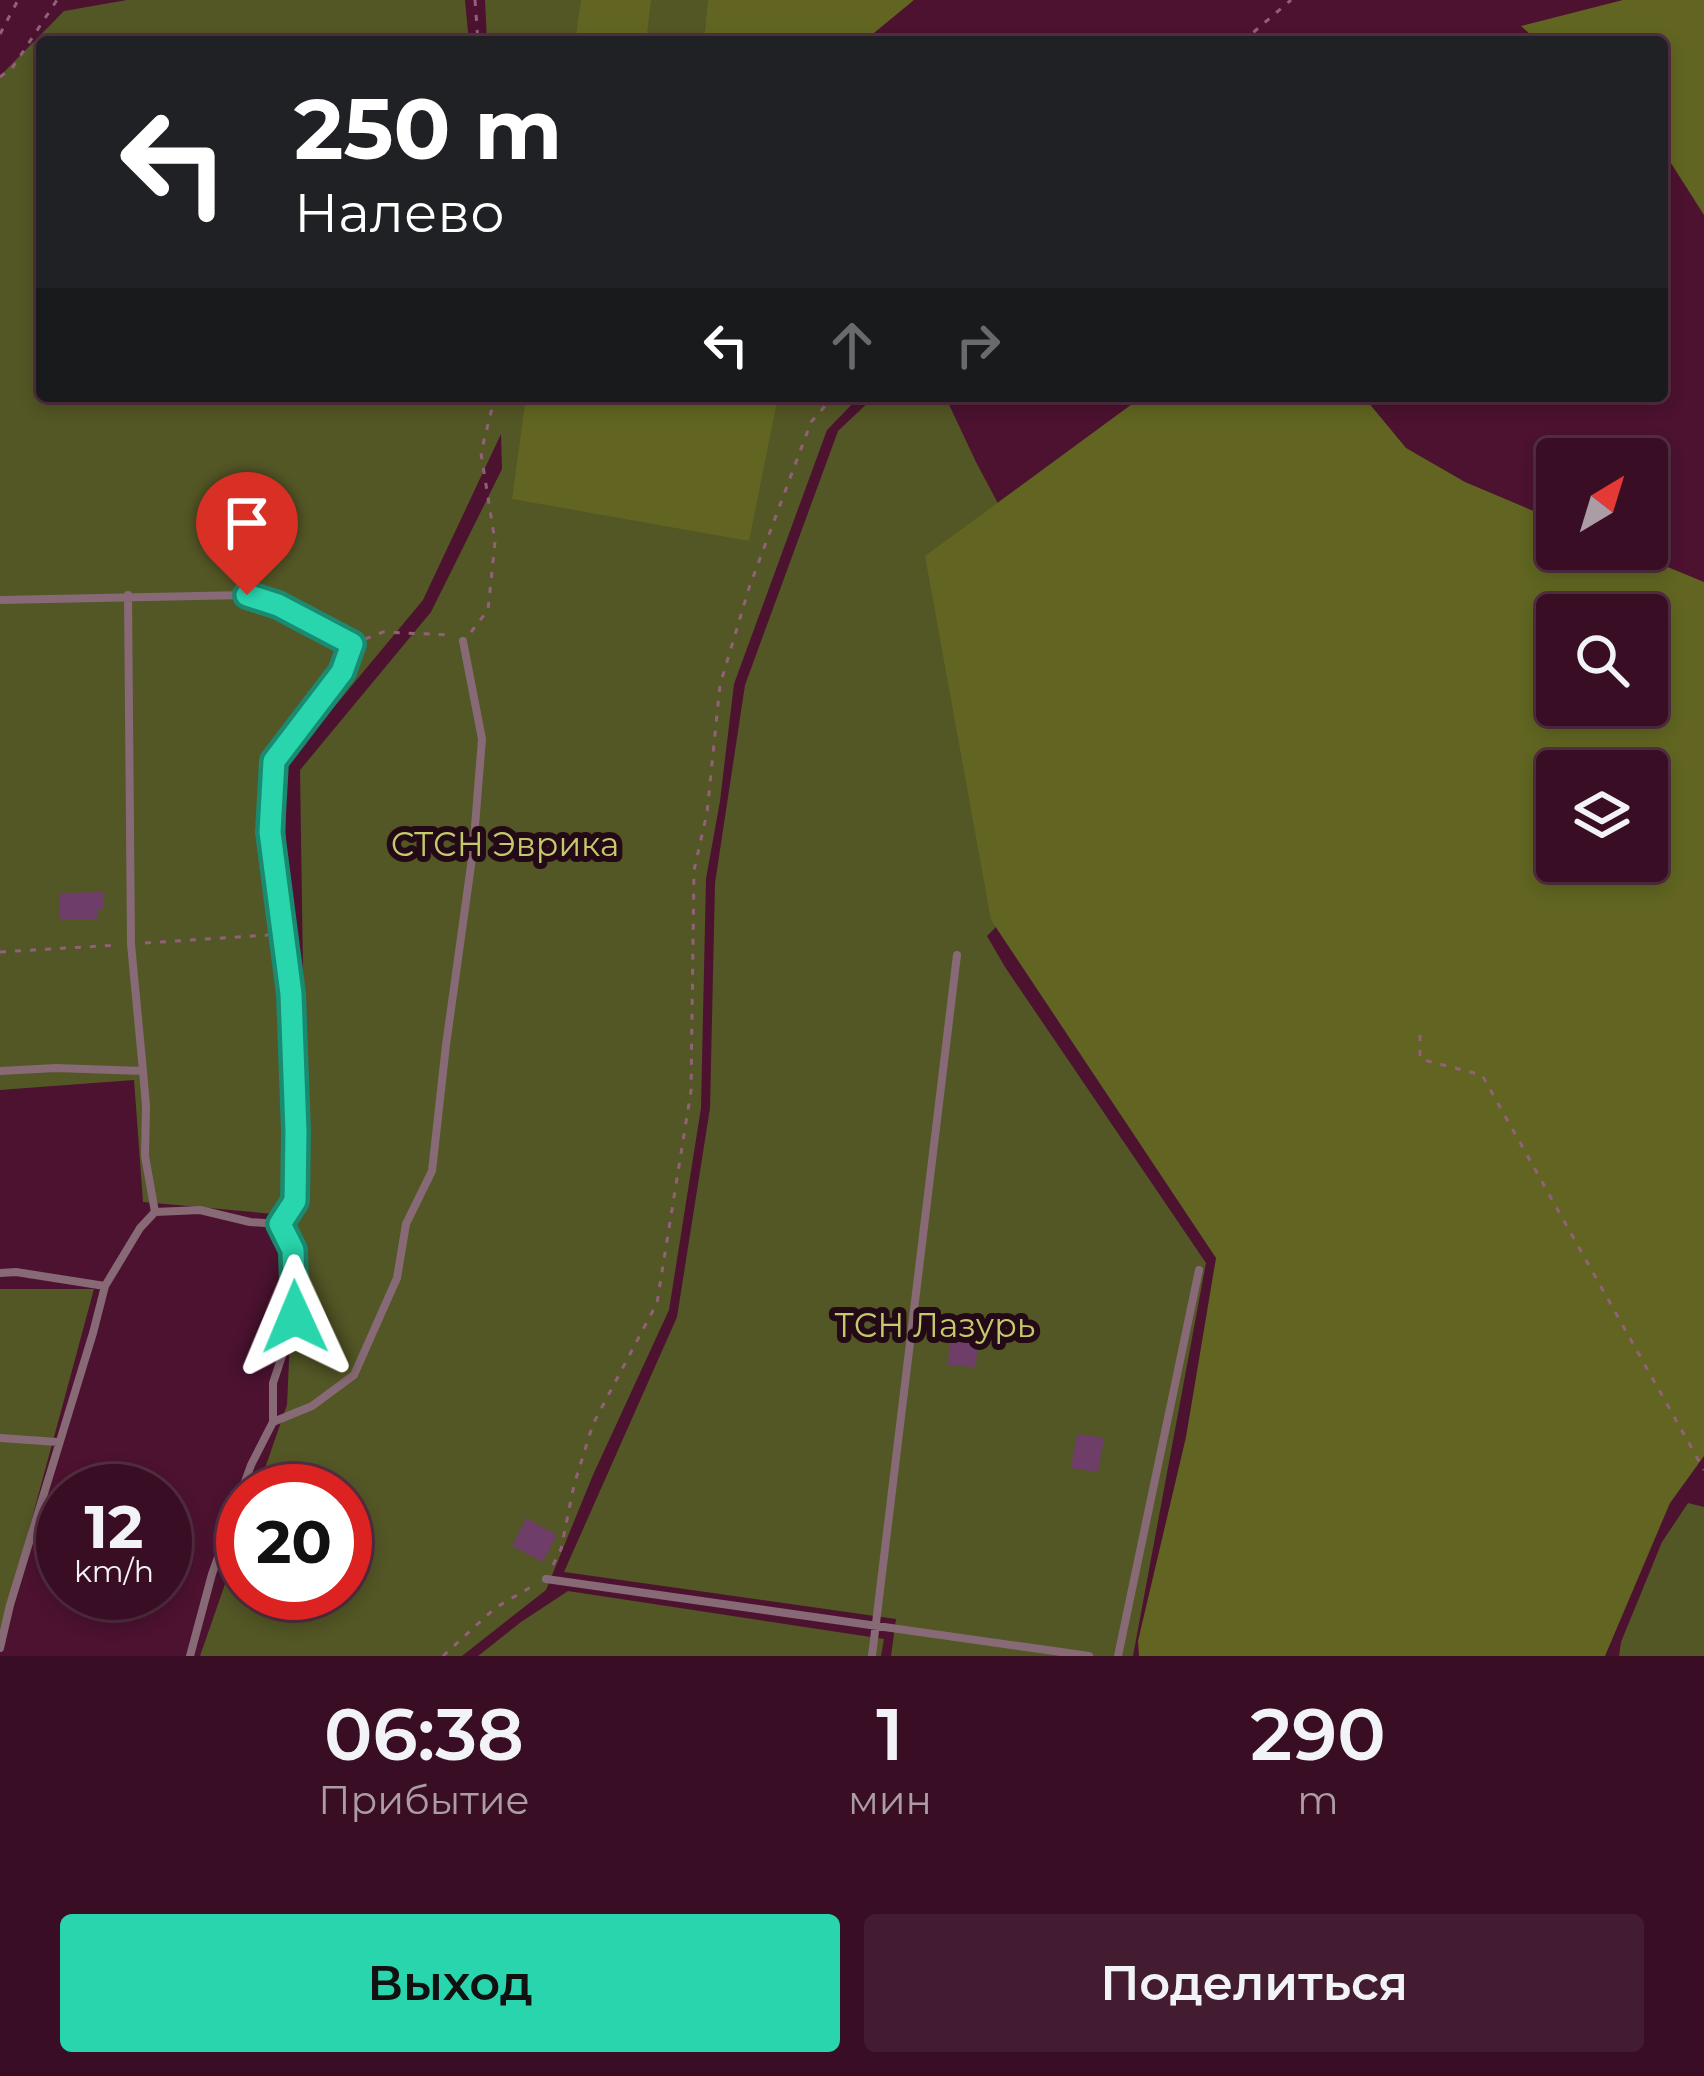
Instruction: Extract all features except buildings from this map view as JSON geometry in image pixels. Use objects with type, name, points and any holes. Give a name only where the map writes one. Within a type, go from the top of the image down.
[{"type":"lane","points":[[0,600],[247,595],[278,605],[352,644],[342,672],[274,761],[270,832],[291,994],[295,1201],[280,1224]]},
{"type":"lane","points":[[128,596],[131,944],[146,1106],[145,1156],[155,1212]]},
{"type":"lane","points":[[273,1422],[312,1406],[354,1375],[397,1278],[406,1224],[432,1171],[482,739],[463,641]]},
{"type":"lane","points":[[872,1656],[957,956]]},
{"type":"lane","points":[[0,1071],[143,1071]]},
{"type":"lane","points":[[0,1648],[5,1604],[105,1286],[140,1228],[155,1212],[200,1210],[280,1224]]},
{"type":"lane","points":[[190,1656],[220,1552],[251,1465],[273,1422],[273,1383],[295,1317],[293,1250],[280,1224]]},
{"type":"lane","points":[[1118,1656],[1199,1270]]},
{"type":"lane","points":[[0,1273],[105,1286]]},
{"type":"lane","points":[[0,1438],[58,1442]]},
{"type":"lane","points":[[546,1579],[1089,1656]]},
{"type":"path","points":[[0,34],[18,0]]},
{"type":"path","points":[[0,76],[13,67],[60,0]]},
{"type":"path","points":[[475,0],[478,36]]},
{"type":"path","points":[[1249,36],[1291,0]]},
{"type":"path","points":[[352,644],[383,632],[444,633],[463,641],[488,610],[495,542],[481,452],[494,402]]},
{"type":"path","points":[[443,1656],[495,1607],[546,1579],[561,1549],[593,1424],[657,1303],[691,1091],[694,870],[707,813],[720,685],[749,588],[811,422],[829,402]]},
{"type":"path","points":[[0,952],[284,934]]},
{"type":"path","points":[[1420,1035],[1420,1059],[1482,1075],[1704,1469]]},
{"type":"green space","name":"СТСН Эврика","points":[[127,0],[465,0],[468,36],[39,36],[64,11]]},
{"type":"green space","points":[[485,0],[800,0],[815,36],[487,36]]},
{"type":"green space","points":[[581,0],[651,0],[647,36],[576,36]]},
{"type":"green space","points":[[708,0],[914,0],[870,36],[705,36]]},
{"type":"green space","points":[[1623,0],[1704,0],[1704,215],[1668,158],[1668,36],[1532,36],[1521,26]]},
{"type":"green space","name":"СТСН Эврика","points":[[36,39],[36,402],[854,402],[827,430],[734,684],[706,879],[701,1108],[669,1310],[546,1590],[462,1656],[200,1656],[216,1610],[216,1620],[372,1620],[372,1464],[266,1464],[287,1405],[295,1226],[306,1171],[300,770],[431,612],[502,469],[501,434],[423,600],[286,765],[284,1201],[274,1214],[143,1202],[134,1080],[0,1090],[0,76]]},
{"type":"green space","points":[[525,402],[777,402],[749,541],[512,499]]},
{"type":"green space","name":"ТСН Лазурь","points":[[869,402],[948,402],[1144,778],[987,936],[1206,1263],[1133,1656],[891,1656],[896,1619],[564,1572],[677,1317],[710,1108],[715,883],[745,685],[838,431]]},
{"type":"green space","points":[[1135,402],[1368,402],[1406,448],[1465,482],[1536,512],[1536,570],[1668,567],[1704,582],[1704,1456],[1670,1503],[1605,1656],[1139,1656],[1138,1641],[1186,1437],[1216,1258],[991,920],[925,556]]},
{"type":"green space","points":[[0,1289],[94,1289],[47,1464],[36,1464],[36,1504],[0,1637]]},
{"type":"green space","points":[[1688,1503],[1704,1507],[1704,1656],[1619,1656],[1662,1542]]},
{"type":"green space","points":[[568,1591],[884,1639],[881,1656],[478,1656]]},
{"type":"route","points":[[247,595],[278,605],[352,644],[342,672],[274,761],[270,832],[291,994],[296,1132],[295,1201],[280,1224],[293,1250],[295,1317]]}]
